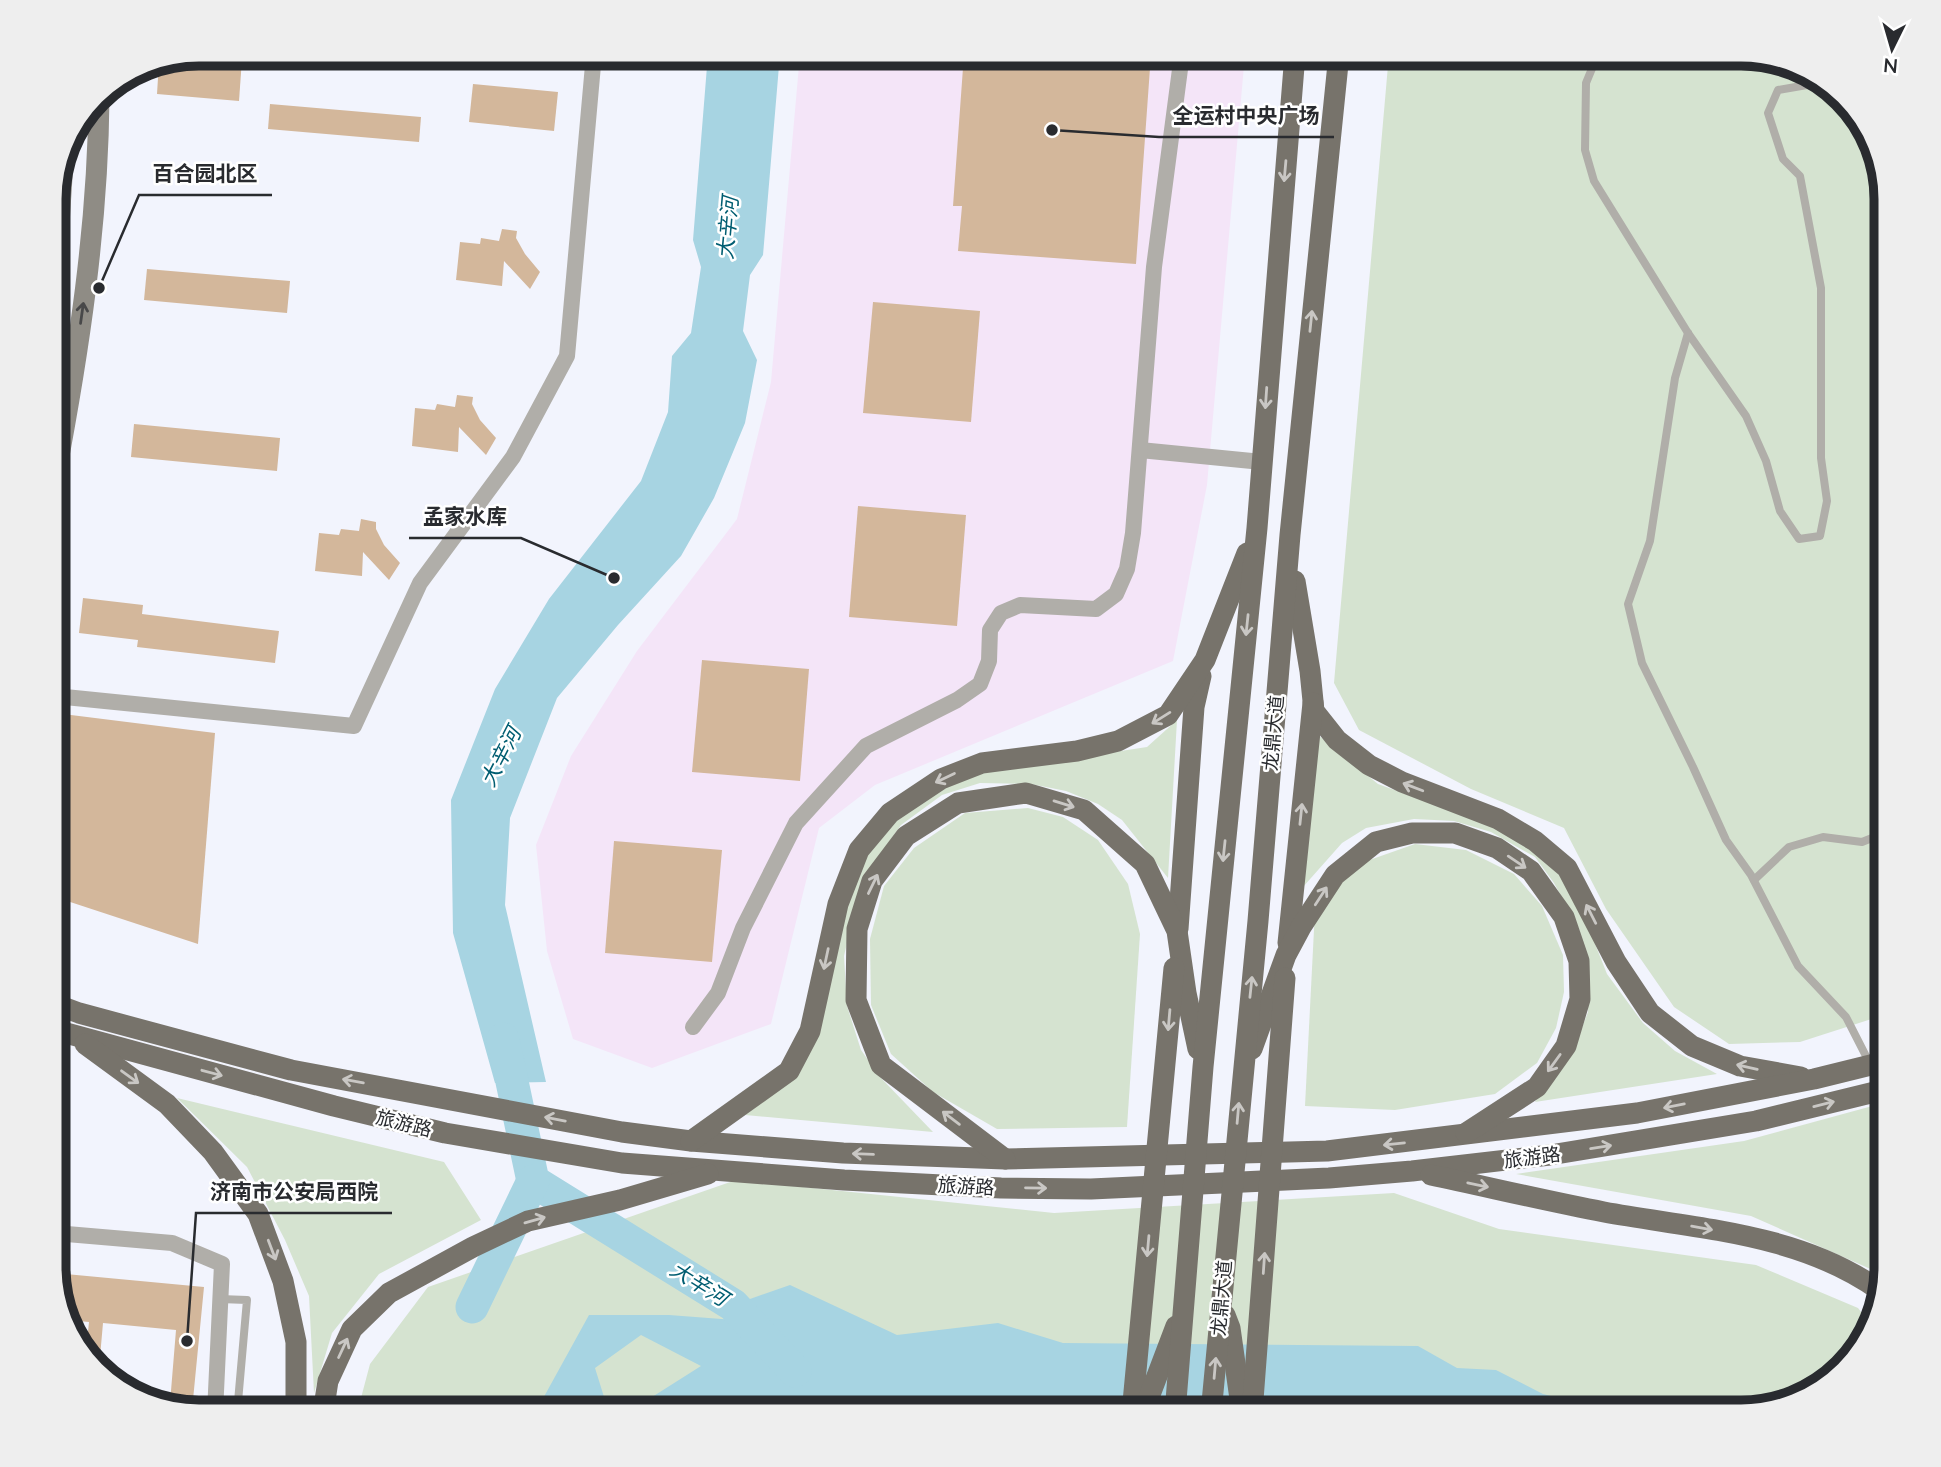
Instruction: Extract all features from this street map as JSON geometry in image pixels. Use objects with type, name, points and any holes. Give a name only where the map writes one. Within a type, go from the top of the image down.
[{"type":"main road","name":"龙鼎大道","points":[[1176,1400],[1178,1334],[1184,1300],[1203,1068],[1257,528],[1294,66]]},
{"type":"main road","name":"龙鼎大道","points":[[1213,1400],[1223,1318],[1241,1079],[1258,921],[1290,535],[1338,66]]},
{"type":"main road","points":[[67,414],[95,212],[98,114]]},
{"type":"main road","points":[[1138,1400],[1141,1331],[1178,931],[1194,708],[1205,660],[1257,528]]},
{"type":"main road","points":[[1290,535],[1314,711],[1337,740],[1369,765],[1402,782],[1498,819],[1535,841],[1567,868],[1616,962],[1650,1013],[1692,1046],[1740,1066],[1814,1079]]},
{"type":"main road","points":[[691,1141],[789,1071],[810,1031],[838,904],[854,860],[859,850],[890,813],[941,779],[982,763],[1077,751],[1118,740],[1168,715],[1205,660]]},
{"type":"main road","points":[[1248,1400],[1259,1331],[1286,955],[1313,698]]},
{"type":"main road","points":[[1005,1159],[881,1065],[856,1000],[857,929],[872,881],[906,836],[958,803],[1026,793],[1084,810],[1145,864],[1178,931],[1185,993],[1203,1068]]},
{"type":"main road","points":[[1241,1079],[1286,955],[1301,926],[1335,875],[1376,842],[1412,833],[1455,833],[1497,848],[1531,872],[1564,918],[1579,961],[1580,999],[1566,1046],[1537,1087],[1461,1136]]},
{"type":"main road","name":"旅游路","points":[[67,1008],[291,1070],[622,1132],[691,1141],[843,1153],[1005,1159],[1327,1151],[1637,1113],[1814,1079],[1874,1064]]},
{"type":"main road","name":"旅游路","points":[[67,1034],[334,1106],[445,1133],[622,1163],[844,1180],[1001,1188],[1091,1189],[1329,1178],[1412,1171],[1550,1155],[1756,1121],[1874,1092]]},
{"type":"main road","points":[[75,1036],[167,1104],[213,1152],[258,1214],[284,1281],[296,1342],[296,1400]]},
{"type":"main road","points":[[325,1400],[328,1381],[352,1329],[389,1293],[473,1247],[528,1221],[620,1200],[723,1169]]},
{"type":"main road","points":[[1412,1171],[1603,1212],[1709,1229],[1791,1246],[1856,1274],[1873,1286]]},
{"type":"main road","points":[[1223,1318],[1244,1400]]},
{"type":"main road","points":[[1143,1400],[1178,1334]]},
{"type":"street","points":[[693,1027],[718,993],[743,928],[796,824],[866,746],[957,700],[980,684],[989,661],[990,631],[1001,613],[1020,605],[1096,608],[1116,594],[1128,569],[1133,533],[1154,267],[1180,66]]},
{"type":"street","points":[[67,697],[354,726],[420,583],[513,457],[567,356],[593,67]]},
{"type":"street","points":[[1140,450],[1262,463]]},
{"type":"street","points":[[67,1234],[172,1243],[222,1264],[216,1400]]},
{"type":"lane","points":[[1593,66],[1586,83],[1585,150],[1594,181],[1688,333],[1746,416],[1766,461],[1780,511],[1799,539],[1820,536],[1827,501],[1821,458],[1821,288],[1800,176],[1783,159],[1768,113],[1778,90],[1809,85]]},
{"type":"lane","points":[[1688,333],[1675,378],[1650,541],[1628,604],[1642,663],[1726,840],[1754,880],[1798,966],[1846,1017],[1874,1056]]},
{"type":"lane","points":[[1754,880],[1789,847],[1823,837],[1863,842],[1874,837]]},
{"type":"lane","points":[[220,1299],[247,1300],[238,1400]]},
{"type":"shaded area","points":[[1244,66],[1207,485],[1173,661],[875,785],[819,828],[771,1024],[652,1068],[573,1039],[547,951],[536,845],[571,756],[637,651],[737,519],[771,382],[799,67]]},
{"type":"green space","points":[[1388,66],[1741,66],[1784,74],[1800,80],[1822,94],[1857,133],[1872,174],[1874,191],[1874,1018],[1800,1042],[1729,1044],[1674,1007],[1606,909],[1564,828],[1471,789],[1359,730],[1334,683]]},
{"type":"green space","points":[[1177,720],[1168,878],[1122,820],[1098,804],[1066,791],[1031,784],[980,783],[942,795],[901,825],[861,882],[844,956],[847,1006],[861,1050],[880,1077],[933,1132],[745,1115],[794,1079],[858,868],[893,818],[945,784],[983,772],[1147,747]]},
{"type":"green space","points":[[1318,735],[1378,784],[1491,825],[1539,851],[1563,879],[1588,926],[1607,974],[1643,1023],[1675,1051],[1717,1074],[1535,1102],[1573,1051],[1588,1012],[1587,965],[1579,929],[1554,883],[1535,857],[1491,832],[1454,821],[1414,819],[1366,828],[1342,843],[1303,887]]},
{"type":"green space","points":[[1028,808],[1063,817],[1098,840],[1128,884],[1140,934],[1127,1127],[997,1129],[933,1092],[891,1054],[871,1005],[870,939],[884,886],[914,848],[965,813]]},
{"type":"green space","points":[[1415,844],[1466,850],[1514,874],[1542,906],[1563,955],[1564,992],[1556,1028],[1537,1063],[1495,1094],[1395,1110],[1305,1106],[1315,910],[1361,863]]},
{"type":"green space","points":[[177,1098],[444,1162],[481,1220],[379,1274],[332,1333],[314,1393],[309,1296],[285,1240],[247,1167]]},
{"type":"green space","points":[[1874,1106],[1874,1270],[1751,1216],[1516,1174],[1744,1141]]},
{"type":"green space","points":[[736,1180],[1054,1213],[1394,1193],[1499,1229],[1756,1265],[1858,1308],[1865,1317],[1847,1348],[1822,1373],[1800,1387],[1784,1393],[1750,1400],[360,1400],[370,1364],[428,1287]]},
{"type":"water","points":[[707,67],[779,67],[763,255],[750,275],[743,331],[757,360],[745,423],[714,498],[681,556],[557,698],[510,818],[505,905],[546,1082],[495,1083],[453,933],[451,800],[495,689],[549,599],[641,481],[668,412],[672,356],[691,333],[701,267],[693,240]]},
{"type":"water","points":[[790,1285],[897,1335],[998,1323],[1063,1343],[1418,1346],[1457,1368],[1496,1370],[1543,1394],[1567,1400],[1326,1400],[1314,1397],[647,1400],[701,1366],[641,1335],[595,1368],[605,1400],[542,1400],[589,1315],[669,1315],[748,1321],[767,1340],[733,1305]]},
{"type":"building","points":[[1150,66],[1136,264],[958,251],[962,206],[953,206],[963,67]]},
{"type":"building","points":[[191,67],[241,67],[239,101],[157,94],[158,74]]},
{"type":"building","points":[[473,84],[558,92],[554,131],[469,122]]},
{"type":"building","points":[[270,104],[421,117],[419,142],[268,129]]},
{"type":"building","points":[[502,229],[517,231],[516,238],[540,272],[530,289],[504,261],[502,286],[456,280],[460,242],[480,244],[481,238],[499,241]]},
{"type":"building","points":[[147,269],[290,281],[287,313],[144,300]]},
{"type":"building","points":[[873,302],[980,311],[971,422],[863,413]]},
{"type":"building","points":[[457,395],[473,397],[472,404],[480,420],[496,438],[486,455],[459,427],[458,452],[412,446],[415,408],[435,410],[437,404],[455,407]]},
{"type":"building","points":[[134,424],[280,438],[277,471],[131,457]]},
{"type":"building","points":[[858,506],[966,515],[957,626],[849,617]]},
{"type":"building","points":[[361,519],[376,522],[376,529],[384,545],[400,563],[389,580],[363,552],[362,576],[315,571],[319,533],[339,535],[341,529],[359,531]]},
{"type":"building","points":[[83,598],[143,605],[142,614],[279,631],[275,663],[137,647],[138,640],[79,633]]},
{"type":"building","points":[[702,660],[809,669],[800,781],[692,772]]},
{"type":"building","points":[[67,714],[215,733],[198,944],[67,901]]},
{"type":"building","points":[[614,841],[722,850],[712,962],[605,953]]},
{"type":"building","points":[[67,1274],[204,1287],[193,1400],[170,1397],[176,1330],[103,1323],[100,1355],[87,1338],[89,1322],[78,1321],[71,1302]]},
{"type":"waterway","name":"大辛河","points":[[503,1039],[533,1181],[733,1305],[795,1371]]},
{"type":"waterway","points":[[472,1307],[533,1181]]},
{"type":"place","name":"全运村中央广场","points":[[1052,130]]},
{"type":"place","name":"百合园北区","points":[[99,288]]},
{"type":"place","name":"孟家水库","points":[[614,578]]},
{"type":"place","name":"济南市公安局西院","points":[[187,1341]]}]
